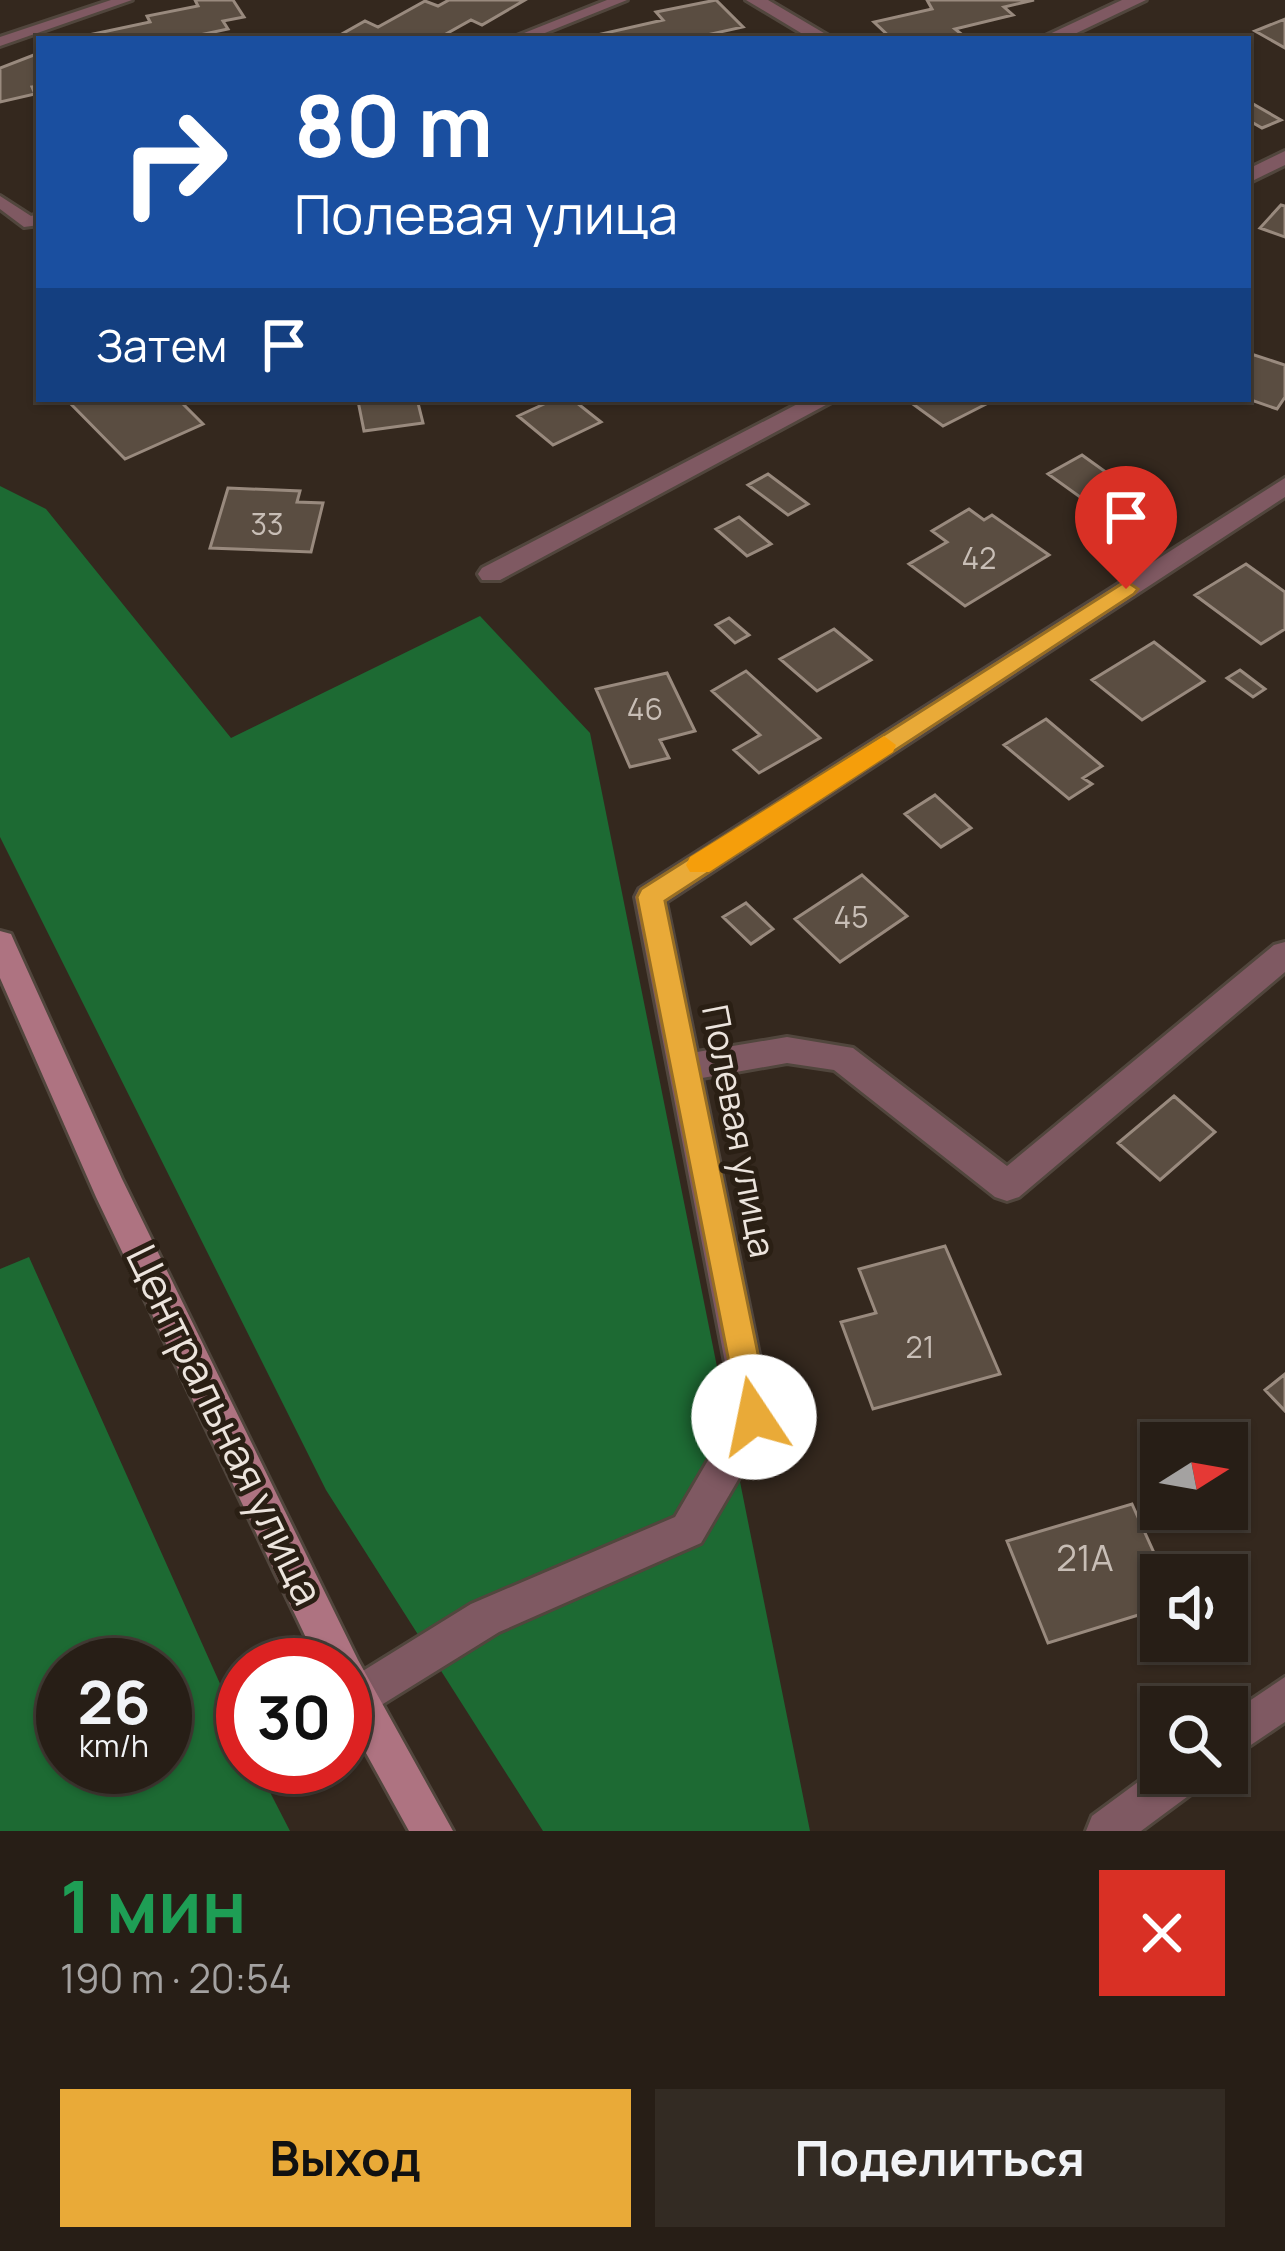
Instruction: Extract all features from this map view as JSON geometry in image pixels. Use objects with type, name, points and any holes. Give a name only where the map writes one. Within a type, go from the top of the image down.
[{"type":"main road","name":"Центральная улица","points":[[0,943],[108,1186],[327,1638]]},
{"type":"main road","name":"Центральная улица","points":[[372,1724],[432,1831]]},
{"type":"street","points":[[755,0],[820,36]]},
{"type":"street","points":[[1055,36],[1137,0]]},
{"type":"street","points":[[1251,175],[1285,158]]},
{"type":"street","points":[[491,574],[819,402]]},
{"type":"street","name":"Полевая улица","points":[[372,1669],[688,1530],[754,1417],[688,1067],[650,897],[1285,486]]},
{"type":"street","points":[[688,1067],[787,1050],[842,1058],[1007,1186],[1285,954]]},
{"type":"street","points":[[1248,1725],[1285,1697]]},
{"type":"street","points":[[1107,1831],[1156,1794]]},
{"type":"lane","points":[[0,42],[125,0]]},
{"type":"lane","points":[[525,36],[620,0]]},
{"type":"lane","points":[[0,201],[36,224]]},
{"type":"green space","points":[[0,486],[46,509],[231,738],[480,616],[590,733],[810,1831],[543,1831],[326,1490],[0,837]]},
{"type":"green space","points":[[29,1257],[216,1675],[216,1794],[271,1794],[290,1831],[0,1831],[0,1269]]},
{"type":"building","points":[[195,0],[233,0],[244,17],[223,21],[228,29],[195,36],[84,36],[150,22],[147,16],[198,6]]},
{"type":"building","points":[[449,0],[525,0],[482,25],[471,20],[442,36],[338,36],[365,21],[378,27],[425,1],[438,6]]},
{"type":"building","points":[[716,0],[743,27],[702,36],[601,34],[663,20],[656,12]]},
{"type":"building","points":[[927,0],[1034,0],[1004,7],[1013,15],[955,29],[964,36],[889,36],[874,22],[932,9]]},
{"type":"building","points":[[1285,19],[1285,48],[1255,31]]},
{"type":"building","points":[[36,54],[35,94],[0,102],[0,68]]},
{"type":"building","points":[[1251,103],[1281,120],[1262,128],[1251,122]]},
{"type":"building","points":[[1285,206],[1285,237],[1260,228]]},
{"type":"building","points":[[1251,354],[1285,365],[1285,397],[1277,409],[1251,400]]},
{"type":"building","points":[[69,402],[181,402],[203,424],[125,459]]},
{"type":"building","points":[[358,402],[418,402],[423,423],[364,431]]},
{"type":"building","points":[[548,402],[576,402],[601,422],[553,445],[518,416]]},
{"type":"building","points":[[910,402],[990,402],[943,426]]},
{"type":"building","points":[[1082,455],[1135,493],[1101,512],[1048,474]]},
{"type":"building","points":[[768,474],[808,504],[788,515],[748,485]]},
{"type":"building","points":[[228,488],[300,491],[297,502],[323,503],[311,552],[210,548]]},
{"type":"building","points":[[969,509],[984,520],[992,515],[1049,555],[965,606],[909,564],[947,542],[932,531]]},
{"type":"building","points":[[739,517],[771,544],[747,556],[716,529]]},
{"type":"building","points":[[1246,564],[1285,592],[1285,629],[1261,644],[1195,595]]},
{"type":"building","points":[[729,618],[749,635],[735,643],[716,625]]},
{"type":"building","points":[[834,629],[871,660],[817,691],[780,659]]},
{"type":"building","points":[[1154,642],[1204,681],[1142,720],[1092,680]]},
{"type":"building","points":[[1240,670],[1265,689],[1253,697],[1227,678]]},
{"type":"building","points":[[746,671],[820,738],[759,773],[734,750],[760,735],[712,691]]},
{"type":"building","points":[[667,673],[695,731],[660,740],[669,758],[630,767],[596,689]]},
{"type":"building","points":[[1046,719],[1102,766],[1083,778],[1092,784],[1069,799],[1004,745]]},
{"type":"building","points":[[935,795],[971,828],[941,847],[905,814]]},
{"type":"building","points":[[862,875],[907,916],[840,962],[795,919]]},
{"type":"building","points":[[746,903],[773,929],[751,944],[723,917]]},
{"type":"building","points":[[1174,1096],[1215,1132],[1160,1180],[1118,1143]]},
{"type":"building","points":[[945,1246],[1000,1374],[873,1409],[841,1322],[876,1313],[859,1269]]},
{"type":"building","points":[[1285,1374],[1285,1411],[1265,1390]]},
{"type":"building","points":[[1132,1504],[1155,1554],[1140,1554],[1140,1615],[1048,1643],[1007,1541]]},
{"type":"slow traffic","points":[[699,865],[884,745]]},
{"type":"route","points":[[754,1417],[688,1067],[650,897],[1126,589]]}]
